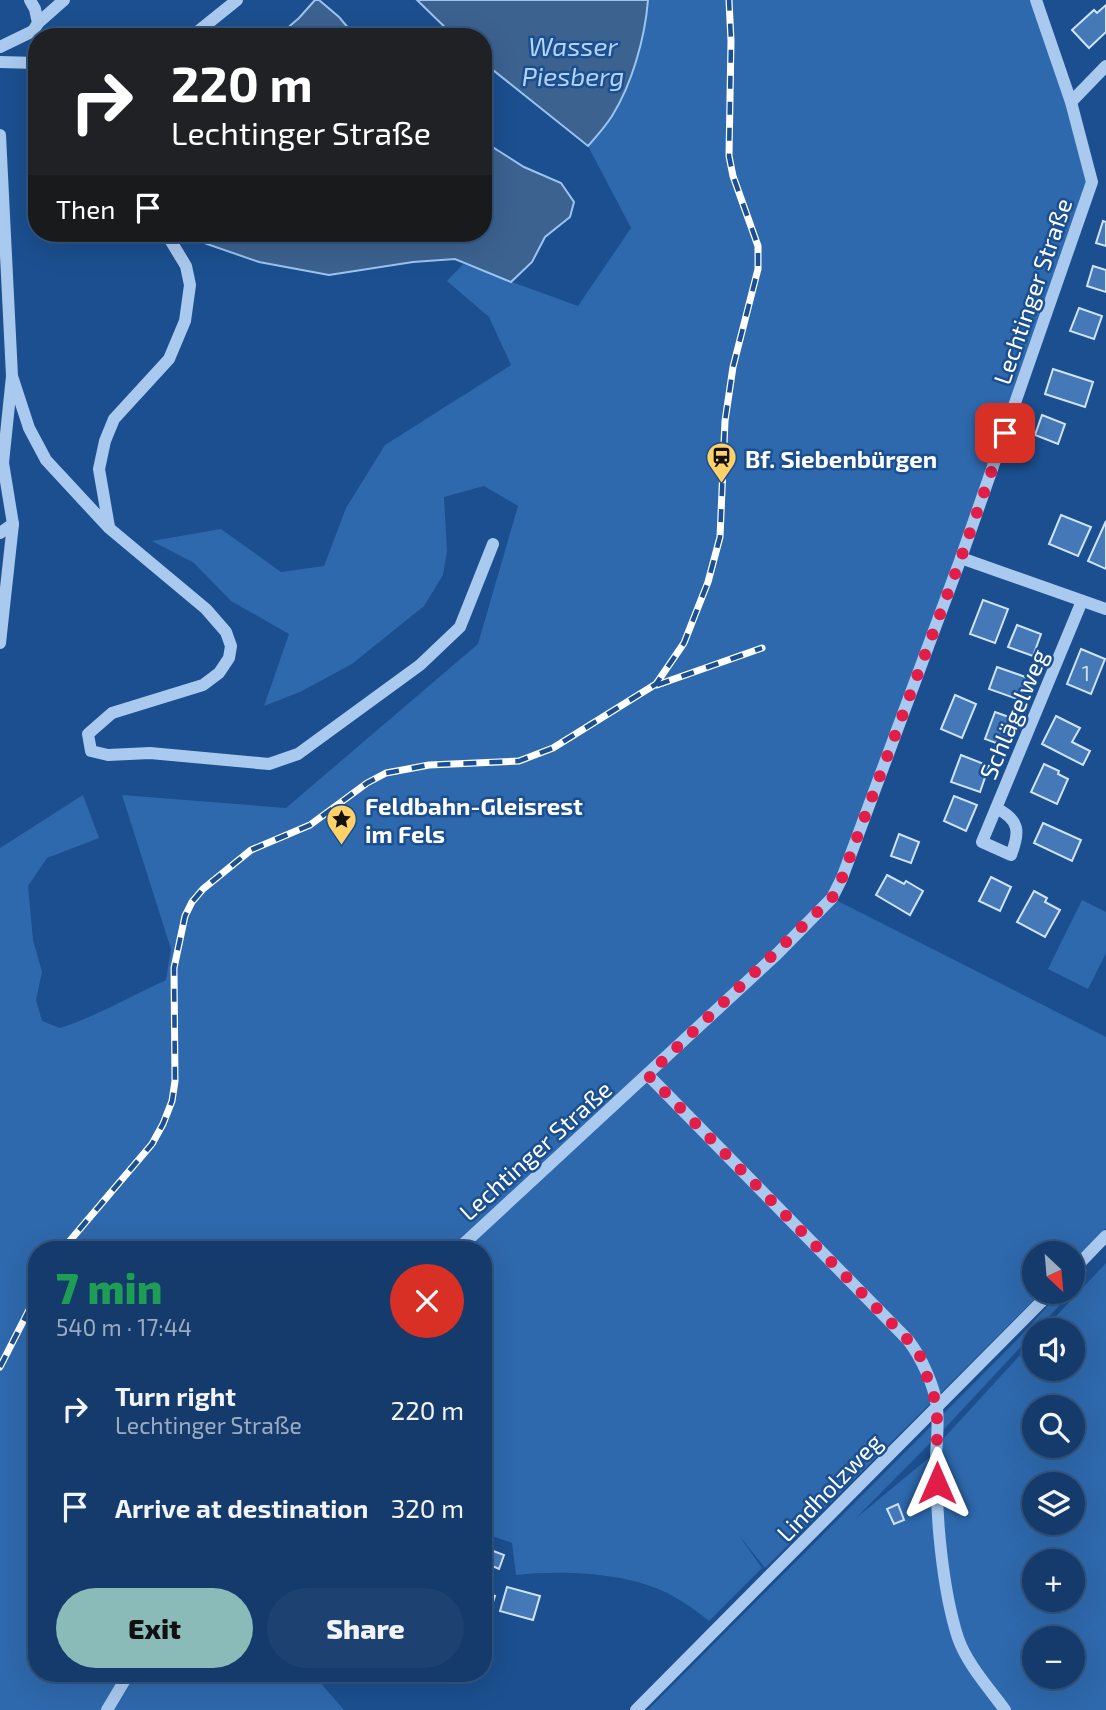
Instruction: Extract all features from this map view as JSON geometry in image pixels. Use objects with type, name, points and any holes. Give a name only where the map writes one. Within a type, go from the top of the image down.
[{"type":"street","points":[[30,0],[38,23]]},
{"type":"street","points":[[35,28],[64,0]]},
{"type":"street","points":[[202,28],[237,0]]},
{"type":"street","name":"Lechtinger Straße","points":[[467,1241],[648,1075],[832,898],[842,878],[961,558],[1092,182],[1070,102],[1035,0]]},
{"type":"street","points":[[0,47],[28,33]]},
{"type":"street","points":[[0,62],[28,63]]},
{"type":"street","points":[[1070,102],[1106,66]]},
{"type":"street","points":[[0,135],[12,376],[2,461],[13,524],[0,643]]},
{"type":"street","points":[[1092,182],[1106,186]]},
{"type":"street","points":[[109,528],[99,470],[105,441],[114,419],[169,359],[185,321],[190,285],[186,266],[171,242]]},
{"type":"street","points":[[12,376],[29,428],[46,460],[109,528],[206,609],[226,632],[231,646],[229,658],[219,673],[203,685],[112,713],[88,734],[91,751],[108,755],[150,753],[269,764],[298,754],[420,665],[460,627],[493,544]]},
{"type":"street","points":[[0,533],[13,524]]},
{"type":"street","points":[[961,558],[1106,609]]},
{"type":"street","name":"Schlägelweg","points":[[996,808],[1009,815],[1017,828],[1017,839],[1011,855],[982,842],[996,808],[1083,601]]},
{"type":"street","points":[[648,1075],[908,1340],[920,1356],[937,1406],[936,1461],[948,1598],[959,1640],[1005,1710]]},
{"type":"street","points":[[1085,1258],[1106,1236]]},
{"type":"street","name":"Lindholzweg","points":[[636,1710],[1039,1304]]},
{"type":"street","points":[[107,1710],[124,1682]]},
{"type":"shaded area","points":[[648,0],[1036,0],[1092,182],[832,898],[1106,1037],[1106,1228],[1085,1249],[1085,1241],[1022,1241],[1022,1304],[1030,1304],[765,1568],[738,1534],[762,1568],[709,1621],[669,1594],[629,1580],[571,1573],[516,1575],[512,1543],[492,1536],[492,1241],[28,1241],[28,1682],[320,1682],[344,1710],[0,1710],[0,848],[83,795],[99,838],[47,858],[28,886],[33,940],[42,972],[36,1000],[42,1021],[60,1028],[87,1018],[166,980],[171,949],[122,795],[286,808],[478,644],[518,506],[484,486],[444,497],[447,551],[443,575],[424,606],[352,664],[300,692],[264,706],[289,634],[231,601],[194,563],[152,541],[221,529],[281,572],[324,566],[346,508],[385,445],[511,365],[489,317],[447,281],[463,264],[578,306],[631,228],[588,146],[609,120],[626,90],[641,45]]},
{"type":"shaded area","points":[[1082,900],[1106,912],[1106,953],[1088,989],[1048,969]]},
{"type":"shaded area","points":[[1106,1263],[1106,1710],[648,1710],[1022,1335],[1022,1346],[855,1519],[937,1451],[943,1439],[1022,1353],[1022,1381],[1085,1381],[1085,1318],[1054,1318],[1067,1304],[1085,1304],[1085,1285]]},
{"type":"shaded area","points":[[1049,1304],[1061,1304],[1048,1318],[1037,1318]]},
{"type":"water","points":[[315,0],[319,0],[348,28],[287,28]]},
{"type":"water","name":"Wasser Piesberg","points":[[417,0],[648,0],[641,45],[626,90],[609,120],[588,146],[492,69],[492,28],[446,28]]},
{"type":"water","points":[[492,147],[524,167],[561,183],[574,202],[570,217],[545,237],[532,262],[511,282],[455,259],[413,262],[329,275],[259,262],[204,243],[492,242]]},
{"type":"building","points":[[1106,5],[1106,32],[1089,48],[1072,30],[1094,10],[1097,13]]},
{"type":"building","points":[[1103,221],[1106,222],[1106,246],[1096,243]]},
{"type":"building","points":[[1093,266],[1106,270],[1106,292],[1087,286]]},
{"type":"building","points":[[1079,308],[1102,316],[1094,339],[1070,331]]},
{"type":"building","points":[[1053,369],[1093,382],[1085,407],[1045,394]]},
{"type":"building","points":[[1042,415],[1065,424],[1058,444],[1035,435]]},
{"type":"building","points":[[1061,515],[1091,527],[1078,556],[1049,544]]},
{"type":"building","points":[[1106,521],[1106,569],[1088,561]]},
{"type":"building","points":[[983,600],[1008,609],[995,643],[970,634]]},
{"type":"building","points":[[1017,625],[1041,634],[1033,656],[1008,647]]},
{"type":"building","points":[[1081,649],[1105,659],[1091,694],[1067,684]]},
{"type":"building","points":[[997,667],[1034,680],[1026,702],[989,689]]},
{"type":"building","points":[[955,695],[976,704],[962,738],[941,729]]},
{"type":"building","points":[[995,712],[1017,720],[1007,747],[985,739]]},
{"type":"building","points":[[1056,716],[1080,728],[1072,742],[1090,751],[1083,765],[1042,744]]},
{"type":"building","points":[[961,755],[989,766],[980,792],[951,782]]},
{"type":"building","points":[[1044,764],[1068,779],[1057,804],[1031,792]]},
{"type":"building","points":[[954,796],[977,805],[966,831],[944,821]]},
{"type":"building","points":[[1043,823],[1081,840],[1072,861],[1034,843]]},
{"type":"building","points":[[899,834],[919,842],[911,863],[891,856]]},
{"type":"building","points":[[887,875],[904,884],[906,881],[923,891],[910,915],[876,895]]},
{"type":"building","points":[[991,877],[1011,887],[1000,911],[979,901]]},
{"type":"building","points":[[1034,891],[1047,898],[1045,902],[1060,910],[1045,937],[1017,922]]},
{"type":"building","points":[[898,1504],[904,1520],[894,1524],[887,1509]]},
{"type":"building","points":[[492,1550],[504,1555],[499,1569],[492,1566]]},
{"type":"building","points":[[507,1587],[540,1596],[533,1620],[500,1611]]},
{"type":"railway","points":[[70,1241],[152,1144],[172,1101],[175,1081],[174,968],[185,916],[203,889],[251,850],[310,825],[367,783],[386,773],[429,765],[519,761],[553,748],[656,684],[684,643],[708,582],[720,537],[725,421],[733,367],[758,269],[758,246],[733,176],[729,156],[729,0]]},
{"type":"railway","points":[[657,685],[762,648]]},
{"type":"railway","points":[[0,1367],[28,1312]]},
{"type":"place","name":"Bf. Siebenbürgen","points":[[722,485]]},
{"type":"place","name":"Feldbahn-Gleisrest im Fels","points":[[342,846]]},
{"type":"route","points":[[937,1483],[937,1406],[920,1356],[908,1340],[648,1075],[832,898],[842,878],[952,583],[1005,433]]}]
